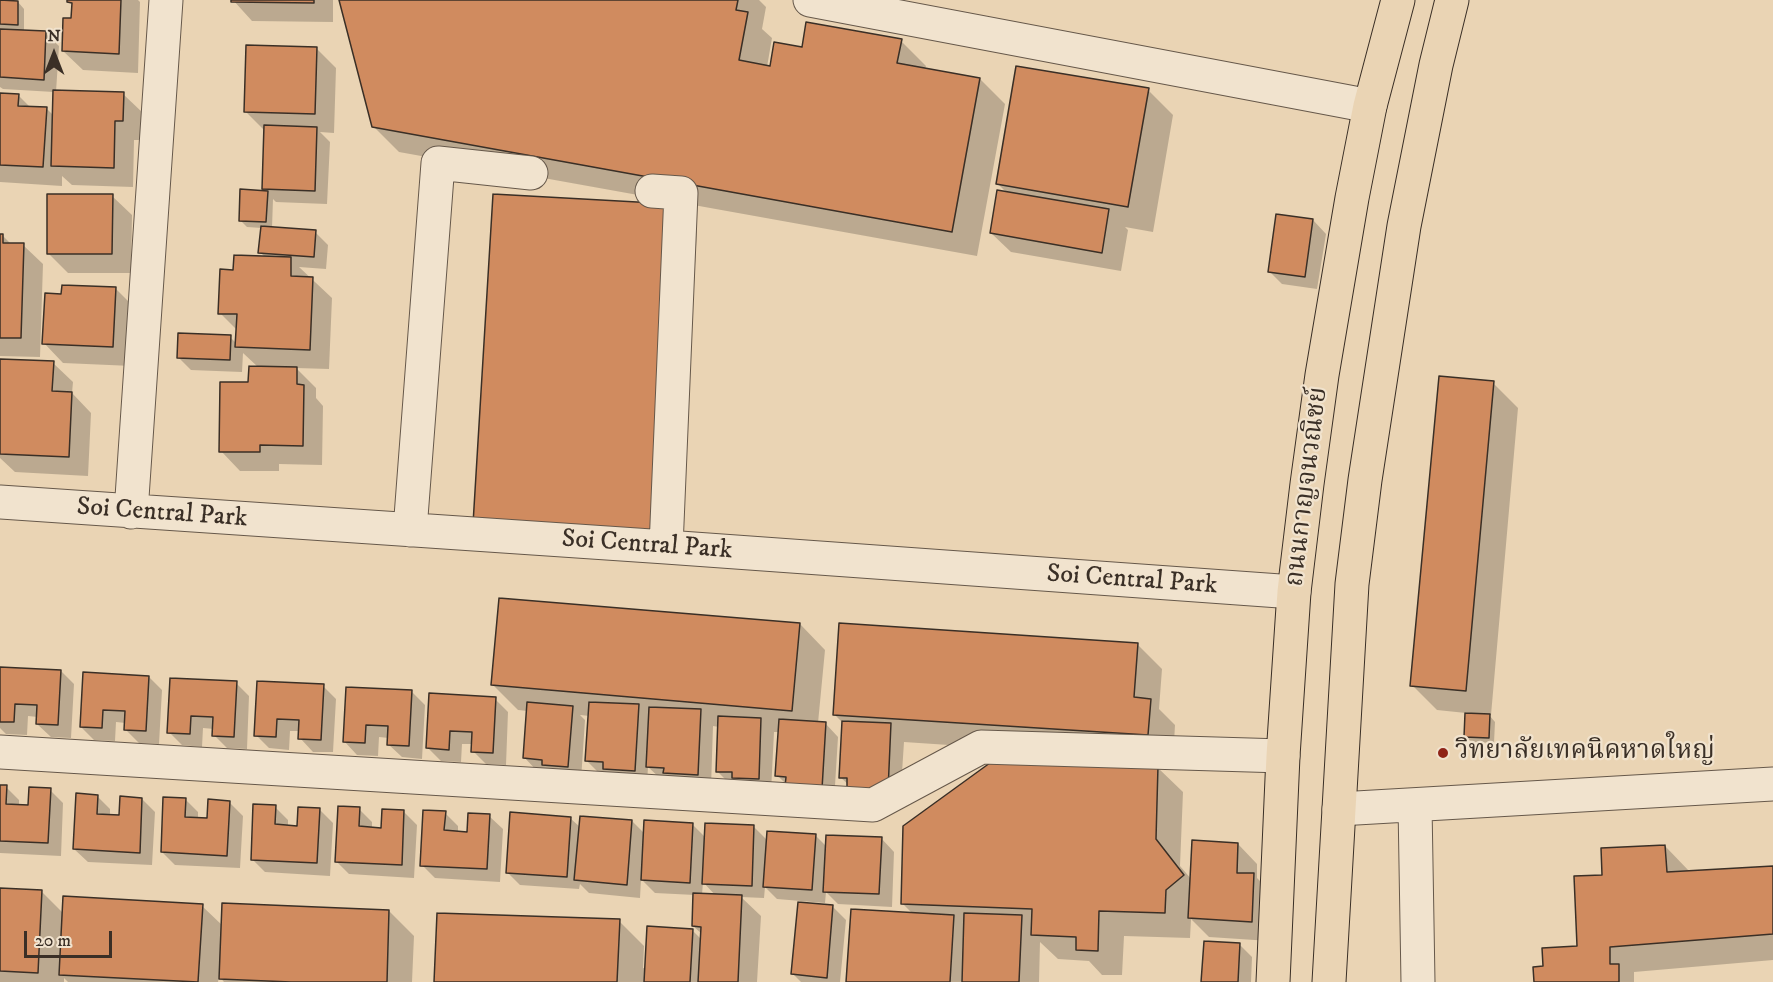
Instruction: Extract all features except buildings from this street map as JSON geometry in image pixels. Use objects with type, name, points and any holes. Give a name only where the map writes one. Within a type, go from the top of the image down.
[{"type":"main road","name":"ถนนกาญจนวณิชย์","points":[[1273,982],[1283,756],[1294,592],[1323,365],[1341,255],[1370,105],[1398,0]]},
{"type":"main road","points":[[1329,982],[1352,584],[1365,480],[1404,226],[1436,65],[1452,0]]},
{"type":"street","points":[[131,512],[166,0]]},
{"type":"street","points":[[810,0],[1370,105]]},
{"type":"street","points":[[410,530],[438,163],[531,173]]},
{"type":"street","points":[[652,191],[681,193],[666,547]]},
{"type":"street","name":"Soi Central Park","points":[[0,502],[1294,592]]},
{"type":"street","points":[[0,752],[873,805],[981,747],[1283,756]]},
{"type":"street","points":[[1339,809],[1773,784]]},
{"type":"street","points":[[1415,805],[1418,982]]},
{"type":"place","name":"วิทยาลัยเทคนิคหาดใหญ่","points":[[1443,753]]}]
